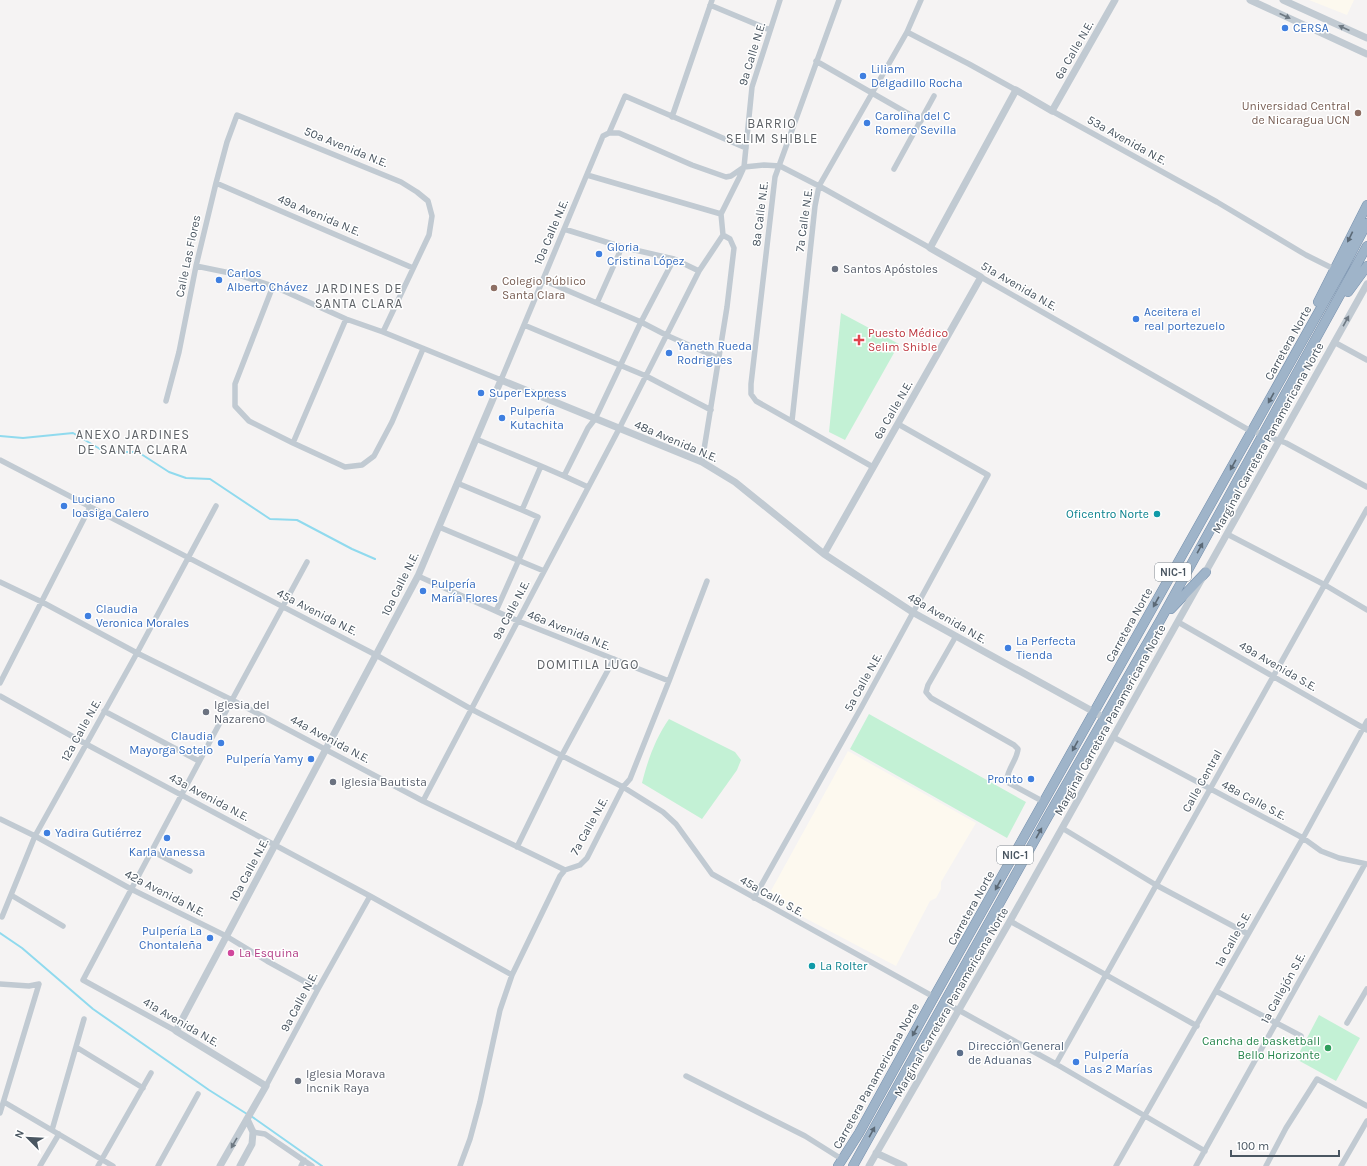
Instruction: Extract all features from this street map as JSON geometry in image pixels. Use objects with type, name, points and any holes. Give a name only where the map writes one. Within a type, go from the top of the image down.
[{"type":"highway","points":[[1290,365],[1306,326],[1367,205]]},
{"type":"highway","name":"Carretera Norte","points":[[934,997],[1290,365],[1367,222]]},
{"type":"highway","name":"Carretera Norte","points":[[944,1002],[1161,619],[1367,246]]},
{"type":"highway","points":[[1330,315],[1367,266]]},
{"type":"highway","points":[[1161,619],[1206,572]]},
{"type":"highway","name":"Carretera Panamericana Norte","points":[[839,1162],[859,1133],[934,997]]},
{"type":"highway","name":"Carretera Panamericana Norte","points":[[853,1166],[944,1002]]},
{"type":"street","name":"9a Calle N.E.","points":[[721,214],[744,167],[752,86],[780,0]]},
{"type":"street","name":"8a Calle N.E.","points":[[792,421],[756,401],[751,394],[751,384],[775,177],[839,0]]},
{"type":"street","name":"7a Calle N.E.","points":[[792,421],[815,206],[819,186],[907,32],[921,0]]},
{"type":"street","name":"6a Calle N.E.","points":[[1052,111],[1115,0]]},
{"type":"street","points":[[1250,0],[1367,54]]},
{"type":"street","points":[[1283,0],[1367,38]]},
{"type":"street","points":[[746,148],[672,117],[711,3],[770,30]]},
{"type":"street","name":"53a Avenida N.E.","points":[[907,32],[1016,90],[1217,202],[1306,255],[1334,269]]},
{"type":"street","points":[[816,61],[921,121]]},
{"type":"street","points":[[930,248],[1016,90]]},
{"type":"street","name":"10a Calle N.E.","points":[[176,1031],[418,576],[603,136],[609,133],[625,96],[672,117]]},
{"type":"street","points":[[894,169],[934,96]]},
{"type":"street","name":"Calle Las Flores","points":[[166,402],[179,352],[196,266],[216,183],[227,142],[237,116]]},
{"type":"street","name":"50a Avenida N.E.","points":[[237,116],[401,182],[428,201],[432,216],[429,235],[413,268]]},
{"type":"street","points":[[609,133],[619,133],[692,165],[726,177],[732,176],[744,167]]},
{"type":"street","name":"51a Avenida N.E.","points":[[744,167],[764,165],[780,166],[819,186],[1252,431],[1279,441],[1367,487]]},
{"type":"street","points":[[587,175],[721,214],[723,235],[699,271],[619,429]]},
{"type":"street","name":"49a Avenida N.E.","points":[[216,183],[413,268]]},
{"type":"street","points":[[564,229],[622,247],[674,259],[699,271]]},
{"type":"street","points":[[702,462],[727,307],[734,248],[730,239],[723,235]]},
{"type":"street","points":[[597,303],[622,247]]},
{"type":"street","points":[[564,476],[588,428],[596,419],[620,365],[674,259]]},
{"type":"street","name":"48a Avenida N.E.","points":[[196,266],[235,274],[273,286],[346,319],[384,332],[702,462],[735,482],[824,554],[914,613],[1105,718]]},
{"type":"street","points":[[384,332],[413,268]]},
{"type":"street","name":"6a Calle N.E.","points":[[824,554],[981,277]]},
{"type":"street","points":[[543,280],[641,322],[718,358]]},
{"type":"street","name":"Marginal Carretera Panamericana Norte","points":[[869,1166],[1010,921],[1367,284]]},
{"type":"street","points":[[273,286],[234,384],[235,406],[249,421],[345,467],[362,466],[374,456],[392,422],[423,349]]},
{"type":"street","points":[[293,443],[346,319]]},
{"type":"street","points":[[524,324],[646,376],[711,410]]},
{"type":"street","points":[[1334,342],[1367,360]]},
{"type":"street","points":[[792,421],[873,467]]},
{"type":"street","name":"5a Calle N.E.","points":[[754,898],[914,613],[988,475],[898,424]]},
{"type":"street","name":"9a Calle N.E.","points":[[423,801],[619,429]]},
{"type":"street","points":[[476,439],[588,487]]},
{"type":"street","name":"45a Avenida N.E.","points":[[0,460],[187,558],[283,606],[376,655],[471,709],[622,787]]},
{"type":"street","points":[[522,510],[541,466]]},
{"type":"street","points":[[457,483],[538,517],[496,611]]},
{"type":"street","name":"12a Calle N.E.","points":[[2,917],[35,836],[137,653],[216,506]]},
{"type":"street","points":[[0,683],[90,507]]},
{"type":"street","name":"Calle Central","points":[[1056,1064],[1367,509]]},
{"type":"street","points":[[439,527],[544,571]]},
{"type":"street","points":[[1227,534],[1324,585],[1367,610]]},
{"type":"street","points":[[131,889],[307,562]]},
{"type":"street","name":"46a Avenida N.E.","points":[[418,576],[518,621],[669,681]]},
{"type":"street","name":"7a Calle N.E.","points":[[460,1166],[470,1139],[480,1102],[500,1010],[512,975],[560,876],[565,870],[580,865],[587,858],[622,787],[630,779],[707,581]]},
{"type":"street","name":"44a Avenida N.E.","points":[[0,582],[42,602],[137,653],[232,700],[423,801],[565,870]]},
{"type":"street","name":"49a Avenida S.E.","points":[[1178,622],[1365,728]]},
{"type":"street","points":[[956,636],[928,685],[926,692],[931,698],[1014,745],[1018,749],[1018,754],[1007,774],[1006,779],[1009,783],[1044,802]]},
{"type":"street","points":[[517,847],[562,755],[614,659]]},
{"type":"street","name":"43a Avenida N.E.","points":[[0,696],[86,744],[275,844],[512,975]]},
{"type":"street","points":[[104,711],[199,761]]},
{"type":"street","name":"1a Calle S.E.","points":[[1116,1166],[1197,1026],[1365,728],[1367,721]]},
{"type":"street","name":"48a Calle S.E.","points":[[1113,737],[1210,790],[1303,838],[1321,851],[1339,858],[1366,864]]},
{"type":"street","name":"45a Calle S.E.","points":[[622,787],[664,812],[676,824],[712,874],[934,997]]},
{"type":"street","name":"42a Avenida N.E.","points":[[0,819],[35,836],[131,889],[226,936],[318,989]]},
{"type":"street","points":[[1062,828],[1156,885],[1248,934]]},
{"type":"street","points":[[152,851],[190,870]]},
{"type":"street","name":"1a Callejón S.E.","points":[[1196,1166],[1366,864]]},
{"type":"street","name":"41a Avenida N.E.","points":[[131,889],[83,980],[176,1031],[266,1086]]},
{"type":"street","points":[[11,895],[63,926]]},
{"type":"street","name":"9a Calle N.E.","points":[[220,1166],[266,1086],[370,896]]},
{"type":"street","points":[[1010,921],[1197,1026]]},
{"type":"street","points":[[0,984],[29,986],[40,984],[0,1113]]},
{"type":"street","points":[[1347,1023],[1367,989]]},
{"type":"street","points":[[1216,991],[1301,1036]]},
{"type":"street","points":[[944,1002],[1056,1064],[1205,1151]]},
{"type":"street","points":[[52,1130],[84,1019]]},
{"type":"street","points":[[76,1047],[143,1088]]},
{"type":"street","points":[[98,1166],[151,1073]]},
{"type":"street","points":[[686,1076],[805,1136],[839,1162],[834,1166]]},
{"type":"street","points":[[1266,1166],[1286,1128],[1317,1079],[1367,1106]]},
{"type":"street","points":[[158,1166],[198,1094]]},
{"type":"street","points":[[4,1102],[113,1166]]},
{"type":"street","points":[[240,1166],[252,1144],[253,1132],[249,1116]]},
{"type":"street","points":[[1341,1166],[1367,1121]]},
{"type":"street","points":[[253,1132],[265,1134],[303,1163],[312,1166]]},
{"type":"street","points":[[40,1166],[59,1134]]},
{"type":"street","points":[[876,1153],[904,1166]]},
{"type":"shaded area","points":[[1309,0],[1354,0],[1347,15]]},
{"type":"shaded area","points":[[848,751],[976,823],[941,882],[941,889],[936,898],[930,901],[896,966],[767,898]]},
{"type":"green space","points":[[841,313],[899,344],[845,440],[829,432]]},
{"type":"green space","points":[[869,714],[1026,802],[1007,838],[850,749]]},
{"type":"green space","points":[[669,719],[735,752],[741,760],[737,770],[702,819],[642,783],[652,750]]},
{"type":"green space","name":"Cancha de basketball Bello Horizonte","points":[[1319,1015],[1360,1038],[1336,1081],[1296,1059]]},
{"type":"waterway","points":[[0,436],[23,438],[73,433],[105,452],[138,452],[169,472],[186,478],[210,479],[270,519],[297,520],[352,549],[375,559]]},
{"type":"waterway","points":[[0,933],[22,948],[93,1009],[209,1090],[247,1114]]},
{"type":"waterway","points":[[251,1116],[322,1166]]},
{"type":"place","name":"CERSA","points":[[1285,28]]},
{"type":"place","name":"Liliam Delgadillo Rocha","points":[[863,76]]},
{"type":"place","name":"Universidad Central de Nicaragua UCN","points":[[1358,113]]},
{"type":"place","name":"Carolina del C Romero Sevilla","points":[[867,123]]},
{"type":"place","name":"Gloria Cristina López","points":[[599,254]]},
{"type":"place","name":"Santos Apóstoles","points":[[835,269]]},
{"type":"place","name":"Carlos Alberto Chávez","points":[[219,280]]},
{"type":"place","name":"Colegio Público Santa Clara","points":[[494,288]]},
{"type":"place","name":"Aceitera el real portezuelo","points":[[1136,319]]},
{"type":"place","name":"Puesto Médico Selim Shible","points":[[859,340]]},
{"type":"place","name":"Yaneth Rueda Rodrigues","points":[[669,353]]},
{"type":"place","name":"Super Express","points":[[481,393]]},
{"type":"place","name":"Pulpería Kutachita","points":[[502,418]]},
{"type":"place","name":"Luciano loasiga Calero","points":[[64,506]]},
{"type":"place","name":"Oficentro Norte","points":[[1157,514]]},
{"type":"place","name":"Pulpería María Flores","points":[[423,591]]},
{"type":"place","name":"Claudia Veronica Morales","points":[[88,616]]},
{"type":"place","name":"La Perfecta Tienda","points":[[1008,648]]},
{"type":"place","name":"Iglesia del Nazareno","points":[[206,712]]},
{"type":"place","name":"Claudia Mayorga Sotelo","points":[[221,743]]},
{"type":"place","name":"Pulpería Yamy","points":[[311,759]]},
{"type":"place","name":"Pronto","points":[[1031,779]]},
{"type":"place","name":"Iglesia Bautista","points":[[333,782]]},
{"type":"place","name":"Yadira Gutiérrez","points":[[47,833]]},
{"type":"place","name":"Karla Vanessa","points":[[167,838]]},
{"type":"place","name":"Pulpería La Chontaleña","points":[[210,938]]},
{"type":"place","name":"La Esquina","points":[[231,953]]},
{"type":"place","name":"La Rolter","points":[[812,966]]},
{"type":"place","name":"Cancha de basketball Bello Horizonte","points":[[1328,1048]]},
{"type":"place","name":"Dirección General de Aduanas","points":[[960,1053]]},
{"type":"place","name":"Pulpería Las 2 Marías","points":[[1076,1062]]},
{"type":"place","name":"Iglesia Morava Incnik Raya","points":[[298,1081]]},
{"type":"district","name":"BARRIO SELIM SHIBLE","points":[[772,130]]},
{"type":"district","name":"JARDINES DE SANTA CLARA","points":[[359,296]]},
{"type":"district","name":"ANEXO JARDINES DE SANTA CLARA","points":[[133,442]]},
{"type":"district","name":"DOMITILA LUGO","points":[[588,664]]}]
